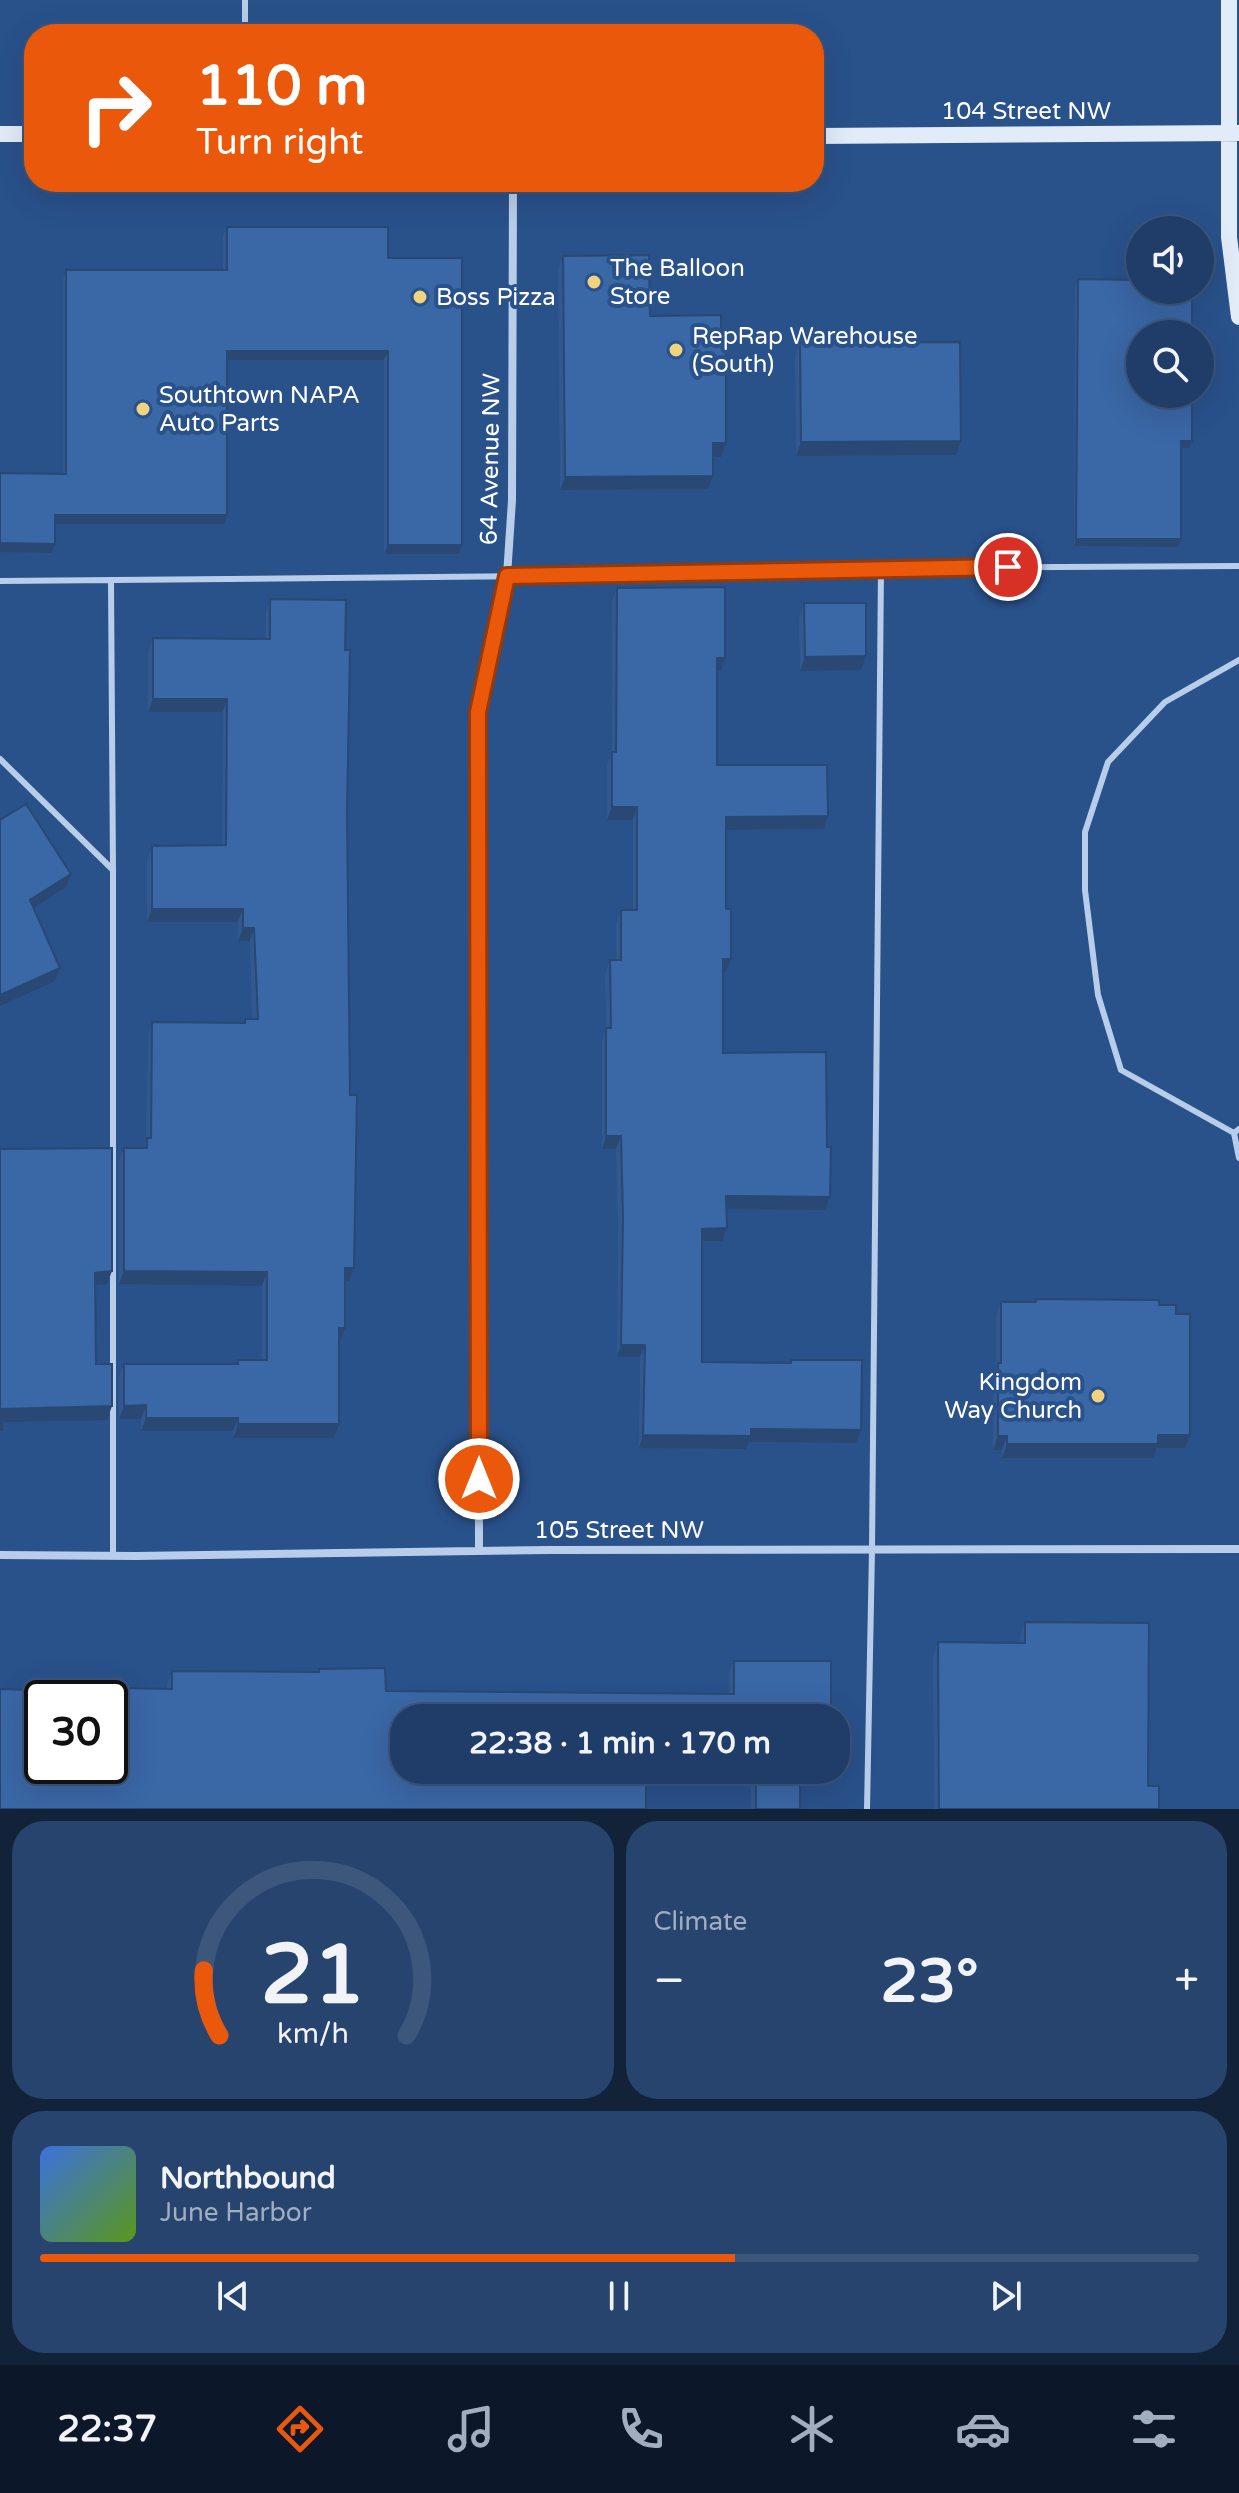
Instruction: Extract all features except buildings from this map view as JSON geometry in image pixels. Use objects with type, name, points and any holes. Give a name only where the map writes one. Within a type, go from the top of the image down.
[{"type":"main road","points":[[1229,0],[1234,133],[1229,237],[1239,317]]},
{"type":"main road","name":"104 Street NW","points":[[824,136],[1234,133]]},
{"type":"main road","points":[[0,134],[24,134]]},
{"type":"street","name":"64 Avenue NW","points":[[479,1551],[478,712],[507,576],[512,500],[513,192]]},
{"type":"street","name":"105 Street NW","points":[[0,1555],[1239,1549]]},
{"type":"lane","points":[[245,0],[245,24]]},
{"type":"lane","points":[[0,581],[1239,566]]},
{"type":"lane","points":[[867,1809],[881,568]]},
{"type":"lane","points":[[111,582],[113,1556]]},
{"type":"lane","points":[[1239,660],[1165,702],[1108,762],[1085,832],[1085,890],[1098,995],[1121,1070],[1236,1131],[1239,1158]]},
{"type":"lane","points":[[0,759],[113,870]]},
{"type":"place","name":"The Balloon Store","points":[[594,282]]},
{"type":"place","name":"Boss Pizza","points":[[420,297]]},
{"type":"place","name":"RepRap Warehouse (South)","points":[[676,350]]},
{"type":"place","name":"Southtown NAPA Auto Parts","points":[[143,409]]},
{"type":"place","name":"Kingdom Way Church","points":[[1098,1396]]},
{"type":"route","points":[[479,1479],[478,712],[507,576],[1008,567]]}]
